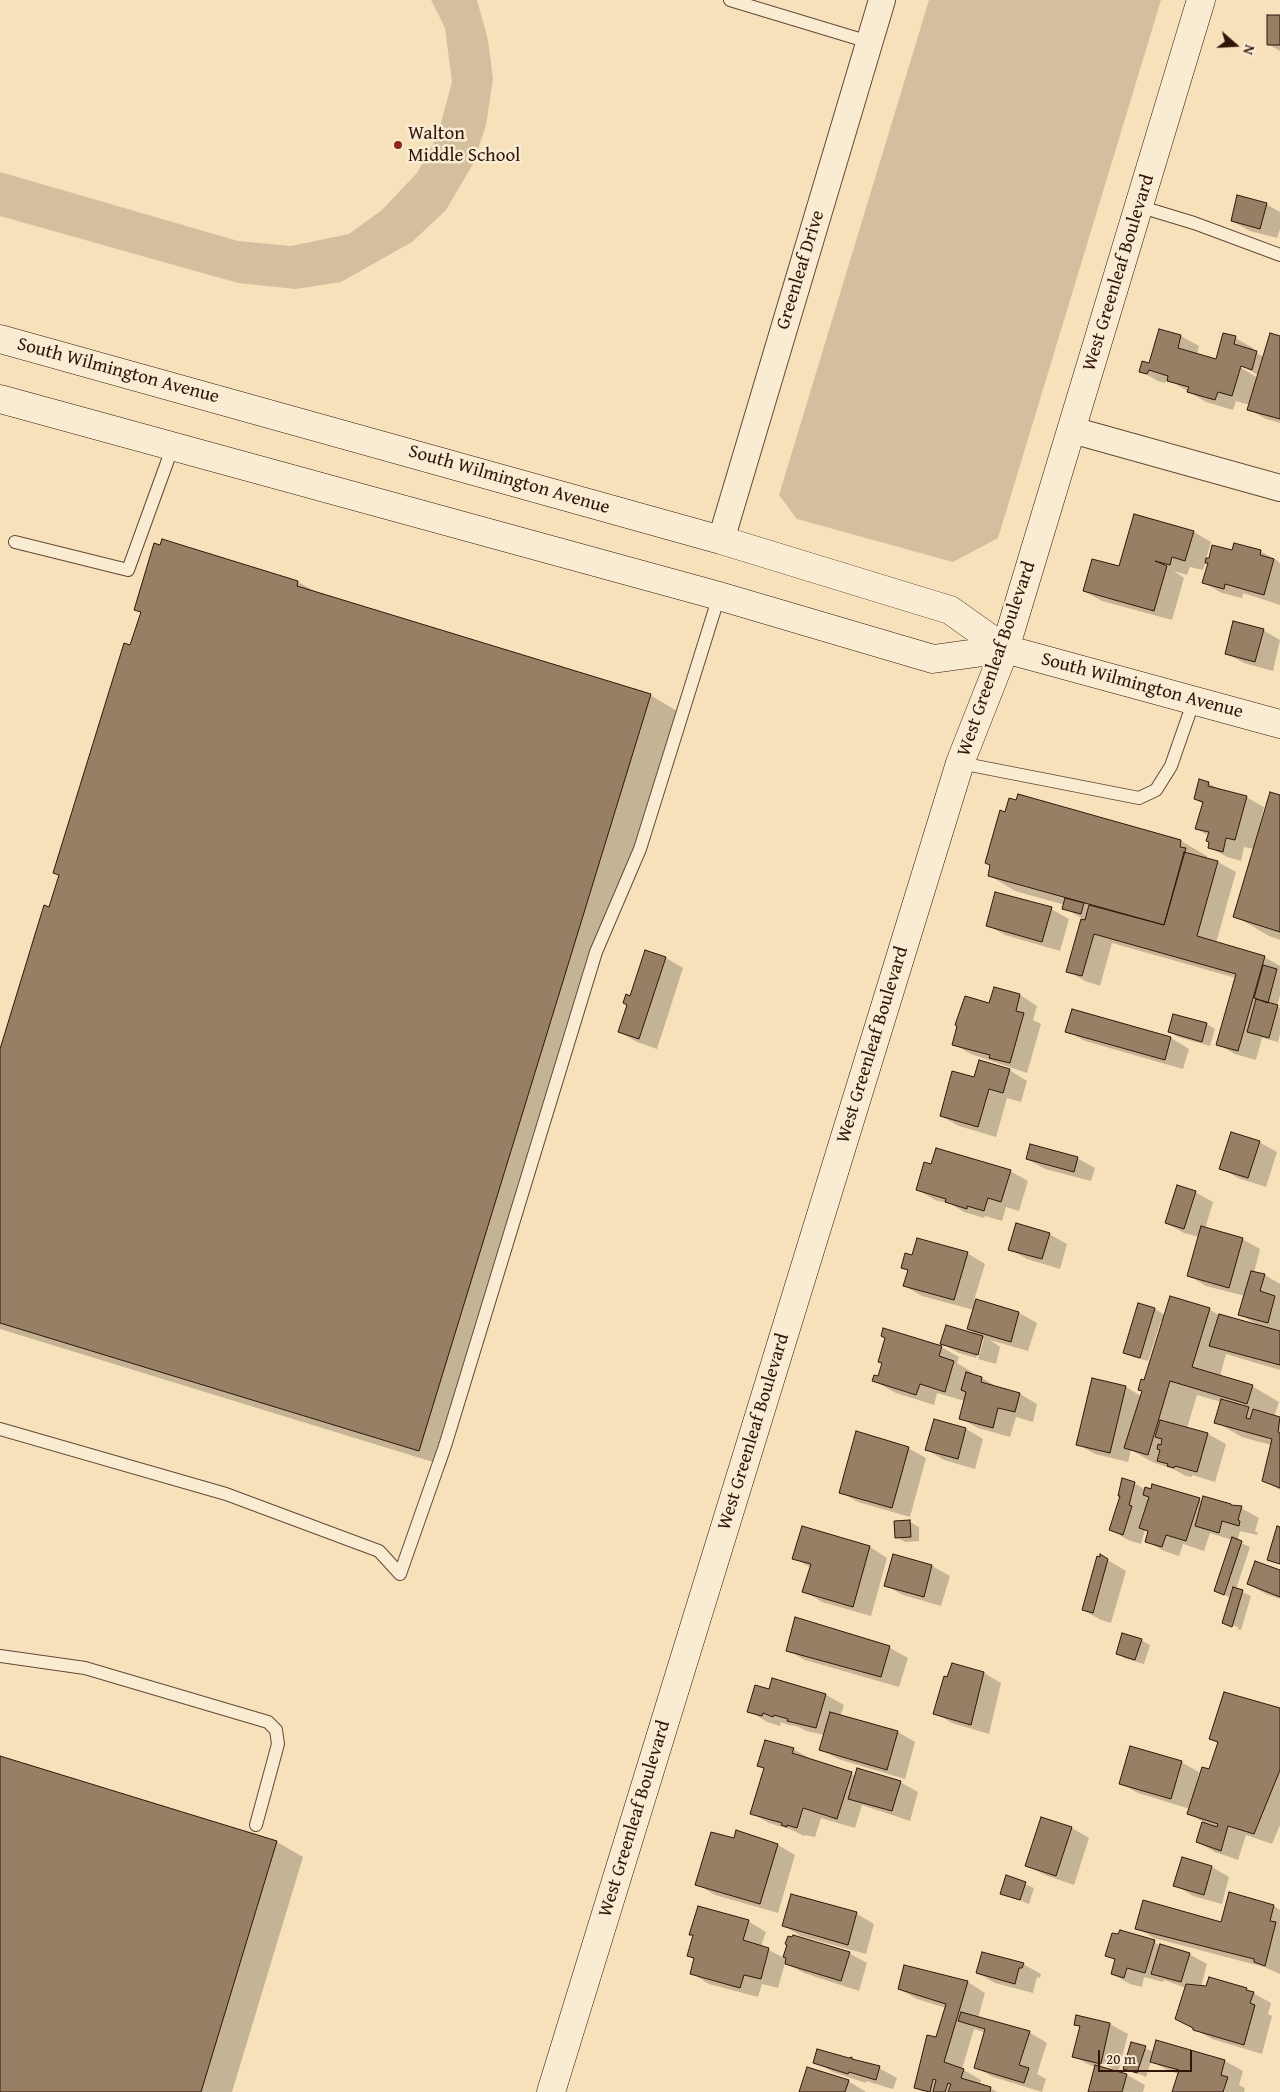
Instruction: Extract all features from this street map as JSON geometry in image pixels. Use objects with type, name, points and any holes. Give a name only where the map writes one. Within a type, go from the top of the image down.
[{"type":"main road","name":"West Greenleaf Boulevard","points":[[551,2092],[960,762],[1005,649],[1201,0]]},
{"type":"main road","name":"South Wilmington Avenue","points":[[0,339],[721,540],[950,610],[1005,649],[1280,724]]},
{"type":"main road","name":"South Wilmington Avenue","points":[[0,399],[719,596],[933,659],[1005,649]]},
{"type":"street","name":"Greenleaf Drive","points":[[721,540],[882,0]]},
{"type":"street","points":[[1072,430],[1280,488]]},
{"type":"lane","points":[[730,0],[869,42]]},
{"type":"lane","points":[[1138,206],[1194,223],[1280,255]]},
{"type":"lane","points":[[15,542],[128,570],[173,446]]},
{"type":"lane","points":[[0,1429],[226,1494],[379,1551],[400,1574],[444,1446],[596,952],[640,849],[719,596]]},
{"type":"lane","points":[[960,762],[1139,798],[1156,790],[1171,766],[1194,700]]},
{"type":"lane","points":[[0,1656],[85,1668],[268,1722],[276,1730],[278,1744],[256,1824]]},
{"type":"shaded area","points":[[431,0],[477,0],[488,40],[493,79],[486,125],[473,164],[446,210],[412,242],[341,282],[296,289],[238,283],[0,216],[0,172],[238,241],[291,246],[349,234],[382,210],[417,173],[437,137],[452,82],[445,28]]},
{"type":"shaded area","points":[[929,0],[1161,0],[998,538],[953,562],[797,519],[779,495]]},
{"type":"building","points":[[1267,15],[1280,15],[1280,45],[1267,45]]},
{"type":"building","points":[[1237,195],[1267,203],[1260,229],[1231,221]]},
{"type":"building","points":[[1159,329],[1181,335],[1178,348],[1216,359],[1223,333],[1236,336],[1234,344],[1257,351],[1252,370],[1241,366],[1232,396],[1218,392],[1215,400],[1187,392],[1189,387],[1167,381],[1168,376],[1149,370],[1147,374],[1139,372],[1142,361],[1149,363]]},
{"type":"building","points":[[1270,333],[1280,336],[1280,419],[1247,410]]},
{"type":"building","points":[[1134,514],[1194,531],[1185,561],[1172,557],[1170,565],[1155,561],[1167,566],[1154,611],[1083,591],[1092,559],[1119,566]]},
{"type":"building","points":[[162,539],[298,581],[297,586],[651,694],[419,1451],[0,1323],[0,1049],[44,905],[49,907],[59,875],[53,873],[124,643],[130,645],[141,612],[134,610],[154,543],[160,545]]},
{"type":"building","points":[[1234,543],[1261,550],[1260,555],[1274,559],[1264,595],[1225,584],[1224,589],[1202,583],[1208,563],[1205,563],[1206,558],[1209,558],[1212,545],[1232,550]]},
{"type":"building","points":[[1233,621],[1264,629],[1255,662],[1225,654]]},
{"type":"building","points":[[1199,779],[1209,782],[1208,786],[1247,796],[1235,840],[1226,838],[1223,852],[1208,848],[1209,842],[1206,841],[1209,832],[1195,829],[1203,802],[1194,799]]},
{"type":"building","points":[[1270,792],[1280,795],[1280,932],[1233,917]]},
{"type":"building","points":[[1018,794],[1181,840],[1180,847],[1186,848],[1164,925],[988,876],[990,865],[985,863],[1000,810],[1005,812],[1009,798],[1016,800]]},
{"type":"building","points":[[1184,852],[1218,861],[1197,936],[1265,956],[1238,1051],[1216,1045],[1236,974],[1094,934],[1082,976],[1066,972],[1081,919],[1085,920],[1089,905],[1164,925]]},
{"type":"building","points":[[995,892],[1052,907],[1042,942],[986,926]]},
{"type":"building","points":[[1065,898],[1084,903],[1081,914],[1062,909]]},
{"type":"building","points":[[645,950],[666,957],[639,1039],[618,1032],[627,1005],[623,1003],[626,994],[630,996]]},
{"type":"building","points":[[1263,965],[1277,969],[1268,1003],[1254,998]]},
{"type":"building","points":[[994,987],[1020,994],[1016,1011],[1024,1013],[1010,1063],[989,1058],[990,1055],[952,1045],[957,1026],[955,1025],[965,996],[989,1003]]},
{"type":"building","points":[[1256,999],[1278,1005],[1269,1038],[1247,1032]]},
{"type":"building","points":[[1072,1009],[1171,1037],[1165,1060],[1065,1032]]},
{"type":"building","points":[[1173,1014],[1207,1023],[1202,1042],[1168,1032]]},
{"type":"building","points":[[979,1060],[1010,1069],[1003,1093],[989,1089],[978,1127],[940,1116],[952,1071],[974,1077]]},
{"type":"building","points":[[1231,1132],[1260,1141],[1248,1178],[1219,1169]]},
{"type":"building","points":[[1030,1144],[1078,1157],[1074,1172],[1026,1159]]},
{"type":"building","points":[[936,1148],[1011,1170],[1001,1202],[988,1198],[984,1211],[967,1206],[967,1209],[945,1202],[946,1199],[916,1190],[924,1162],[931,1164]]},
{"type":"building","points":[[1177,1185],[1196,1191],[1184,1229],[1165,1223]]},
{"type":"building","points":[[1016,1223],[1050,1233],[1042,1259],[1008,1250]]},
{"type":"building","points":[[1201,1226],[1243,1238],[1229,1288],[1187,1276]]},
{"type":"building","points":[[917,1238],[968,1252],[954,1300],[903,1286],[908,1270],[901,1268],[905,1253],[912,1255]]},
{"type":"building","points":[[1251,1271],[1265,1274],[1260,1291],[1275,1296],[1268,1323],[1238,1315]]},
{"type":"building","points":[[1170,1296],[1210,1308],[1192,1367],[1253,1385],[1247,1404],[1170,1381],[1148,1455],[1124,1448],[1142,1391],[1138,1390],[1141,1379],[1144,1380]]},
{"type":"building","points":[[976,1299],[1019,1312],[1011,1342],[967,1329]]},
{"type":"building","points":[[1138,1303],[1155,1308],[1140,1358],[1123,1353]]},
{"type":"building","points":[[1219,1314],[1280,1331],[1280,1365],[1209,1346]]},
{"type":"building","points":[[946,1325],[983,1336],[978,1355],[940,1344]]},
{"type":"building","points":[[883,1328],[942,1346],[939,1356],[954,1361],[945,1392],[920,1384],[916,1395],[872,1381],[874,1375],[878,1376],[882,1363],[878,1362],[885,1338],[881,1336]]},
{"type":"building","points":[[966,1372],[982,1377],[981,1382],[1020,1393],[1015,1412],[998,1408],[993,1428],[959,1419],[966,1392],[961,1390]]},
{"type":"building","points":[[1092,1378],[1126,1386],[1110,1453],[1076,1445]]},
{"type":"building","points":[[1221,1399],[1249,1407],[1246,1418],[1250,1419],[1253,1409],[1280,1417],[1278,1432],[1280,1433],[1280,1488],[1262,1481],[1272,1439],[1214,1423]]},
{"type":"building","points":[[934,1419],[966,1428],[958,1459],[925,1450]]},
{"type":"building","points":[[1160,1420],[1208,1433],[1197,1472],[1175,1466],[1174,1468],[1157,1461],[1160,1450],[1157,1449],[1158,1444],[1161,1445],[1162,1439],[1155,1437]]},
{"type":"building","points":[[856,1431],[909,1447],[892,1508],[839,1493]]},
{"type":"building","points":[[1122,1478],[1135,1482],[1129,1505],[1132,1506],[1123,1535],[1109,1530],[1120,1496],[1118,1496]]},
{"type":"building","points":[[1152,1484],[1200,1498],[1186,1541],[1166,1535],[1162,1547],[1145,1542],[1148,1531],[1139,1528],[1149,1497],[1143,1495],[1145,1487],[1151,1489]]},
{"type":"building","points":[[1203,1496],[1231,1505],[1242,1506],[1238,1520],[1240,1521],[1239,1526],[1222,1521],[1219,1533],[1195,1526]]},
{"type":"building","points":[[910,1520],[911,1537],[895,1538],[894,1521]]},
{"type":"building","points":[[802,1526],[870,1546],[853,1607],[802,1592],[811,1564],[792,1559]]},
{"type":"building","points":[[1277,1526],[1280,1527],[1280,1564],[1267,1560]]},
{"type":"building","points":[[1232,1537],[1242,1541],[1224,1595],[1214,1591]]},
{"type":"building","points":[[893,1554],[932,1565],[924,1597],[884,1586]]},
{"type":"building","points":[[1100,1554],[1108,1559],[1093,1613],[1082,1610],[1097,1556],[1100,1557]]},
{"type":"building","points":[[1255,1561],[1280,1570],[1280,1597],[1247,1584]]},
{"type":"building","points":[[1233,1587],[1243,1590],[1232,1627],[1222,1623]]},
{"type":"building","points":[[795,1617],[890,1646],[881,1677],[786,1651]]},
{"type":"building","points":[[1122,1633],[1142,1639],[1135,1660],[1116,1654]]},
{"type":"building","points":[[952,1663],[984,1672],[971,1725],[933,1714],[944,1676],[947,1677]]},
{"type":"building","points":[[772,1678],[826,1694],[816,1728],[787,1721],[788,1719],[774,1715],[773,1717],[763,1713],[762,1716],[747,1712],[755,1685],[769,1689]]},
{"type":"building","points":[[1224,1692],[1280,1708],[1280,1770],[1254,1834],[1228,1826],[1221,1851],[1196,1842],[1202,1822],[1217,1827],[1218,1824],[1187,1814],[1202,1767],[1209,1769],[1218,1742],[1209,1739]]},
{"type":"building","points":[[830,1712],[898,1731],[887,1770],[819,1750]]},
{"type":"building","points":[[765,1740],[794,1748],[792,1753],[852,1772],[837,1819],[803,1808],[797,1828],[787,1825],[787,1827],[781,1825],[782,1823],[750,1814],[764,1768],[757,1766]]},
{"type":"building","points":[[1130,1746],[1182,1761],[1171,1799],[1119,1784]]},
{"type":"building","points":[[0,1756],[277,1841],[201,2092],[0,2092]]},
{"type":"building","points":[[857,1768],[901,1781],[892,1811],[848,1799]]},
{"type":"building","points":[[1041,1817],[1072,1827],[1056,1876],[1025,1866]]},
{"type":"building","points":[[736,1830],[778,1844],[760,1904],[695,1885],[711,1832],[734,1838]]},
{"type":"building","points":[[1182,1857],[1212,1866],[1204,1895],[1173,1886]]},
{"type":"building","points":[[1006,1875],[1026,1882],[1020,1900],[1000,1894]]},
{"type":"building","points":[[1229,1892],[1274,1905],[1270,1921],[1276,1922],[1265,1966],[1254,1962],[1254,1959],[1135,1929],[1143,1900],[1221,1922]]},
{"type":"building","points":[[791,1894],[857,1912],[848,1945],[782,1926]]},
{"type":"building","points":[[698,1906],[749,1920],[743,1940],[769,1948],[761,1979],[744,1975],[740,1988],[690,1974],[694,1958],[687,1956],[693,1935],[689,1935]]},
{"type":"building","points":[[1120,1930],[1155,1940],[1145,1973],[1127,1968],[1124,1978],[1111,1974],[1115,1959],[1105,1956],[1112,1933],[1118,1934]]},
{"type":"building","points":[[793,1935],[850,1952],[841,1981],[785,1964],[786,1958],[783,1957],[787,1945],[785,1944],[788,1936],[792,1937]]},
{"type":"building","points":[[1160,1944],[1190,1953],[1181,1982],[1151,1974]]},
{"type":"building","points":[[982,1952],[1024,1963],[1022,1968],[1019,1968],[1015,1984],[976,1973]]},
{"type":"building","points":[[904,1965],[968,1981],[944,2062],[964,2069],[961,2078],[991,2087],[990,2092],[948,2092],[951,2084],[948,2083],[945,2092],[933,2092],[936,2080],[933,2079],[930,2092],[914,2088],[927,2035],[936,2037],[946,2004],[898,1989]]},
{"type":"building","points":[[1209,1977],[1247,1988],[1246,1990],[1254,1992],[1250,2003],[1255,2005],[1244,2045],[1193,2030],[1193,2028],[1175,2019],[1186,1984],[1206,1986]]},
{"type":"building","points":[[961,2012],[1030,2031],[1019,2065],[1029,2068],[1024,2083],[974,2068],[985,2029],[958,2021]]},
{"type":"building","points":[[1076,2015],[1110,2023],[1101,2064],[1072,2057],[1080,2026],[1074,2025]]},
{"type":"building","points":[[1156,2040],[1225,2060],[1221,2075],[1228,2077],[1223,2092],[1172,2092],[1179,2070],[1150,2062]]},
{"type":"building","points":[[1131,2042],[1146,2046],[1137,2073],[1123,2069]]},
{"type":"building","points":[[817,2049],[880,2066],[876,2080],[849,2072],[848,2074],[813,2063]]},
{"type":"building","points":[[1095,2065],[1127,2074],[1122,2092],[1088,2092]]},
{"type":"building","points":[[807,2067],[849,2080],[845,2092],[799,2092]]},
{"type":"place","name":"Walton Middle School","points":[[398,145]]}]
